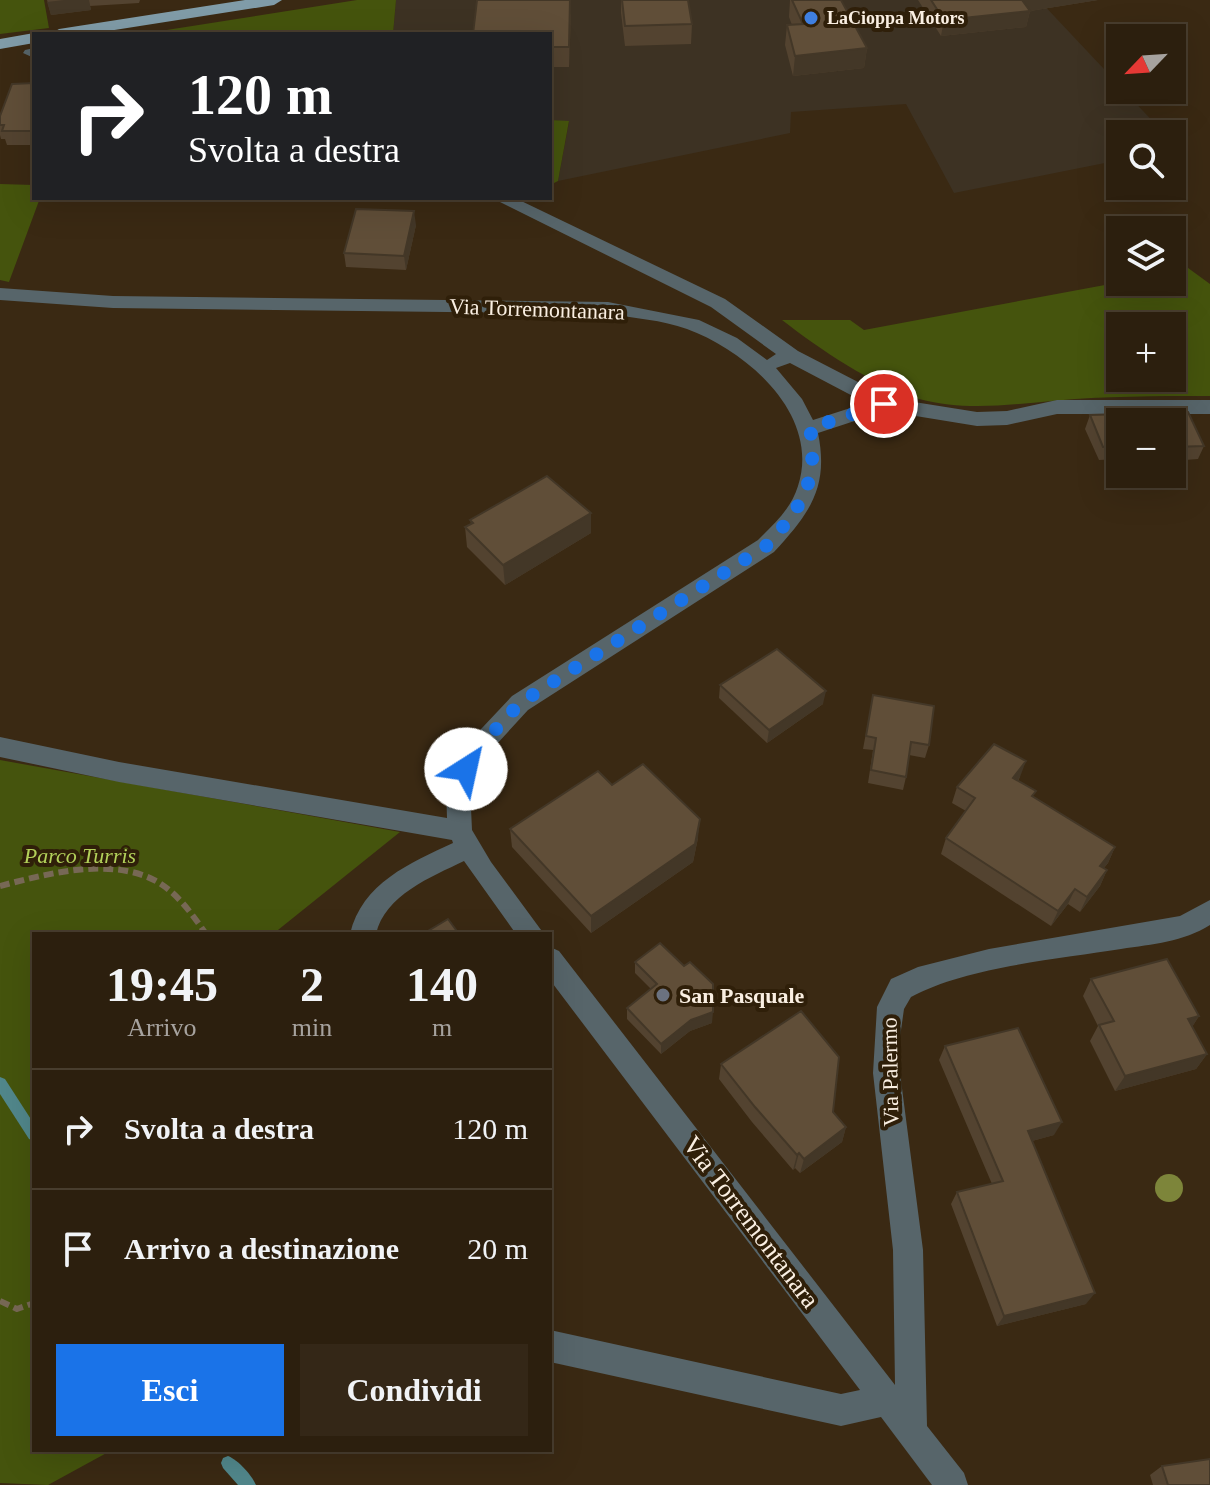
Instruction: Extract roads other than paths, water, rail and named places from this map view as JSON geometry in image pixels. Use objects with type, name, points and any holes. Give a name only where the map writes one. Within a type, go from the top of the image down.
[{"type":"main road","points":[[72,32],[274,0]]},
{"type":"main road","points":[[0,43],[29,46]]},
{"type":"street","points":[[505,200],[718,303],[791,355],[884,404],[977,419],[1007,418],[1057,407],[1210,407]]},
{"type":"street","name":"Via Torremontanara","points":[[0,294],[113,302],[608,308],[674,319],[727,340],[764,367],[810,428]]},
{"type":"street","points":[[764,367],[791,355]]},
{"type":"street","points":[[529,932],[482,870],[465,839],[458,786],[475,752],[520,703],[766,546],[795,515],[808,487],[814,455],[810,428],[884,404]]},
{"type":"street","points":[[0,747],[465,839]]},
{"type":"street","points":[[363,932],[372,909],[383,896],[465,839]]},
{"type":"street","name":"Via Palermo","points":[[911,1432],[908,1250],[888,1119],[889,1006],[903,986],[953,967],[1185,927],[1210,911]]},
{"type":"street","name":"Via Torremontanara","points":[[552,962],[952,1485]]},
{"type":"street","points":[[552,1346],[841,1410],[888,1400]]},
{"type":"waterway","points":[[0,1083],[32,1132]]},
{"type":"waterway","points":[[228,1463],[248,1485]]},
{"type":"place","name":"LaCioppa Motors","points":[[811,18]]},
{"type":"place","name":"San Pasquale","points":[[663,995]]},
{"type":"park label","name":"Parco Turris","points":[[80,855]]}]
